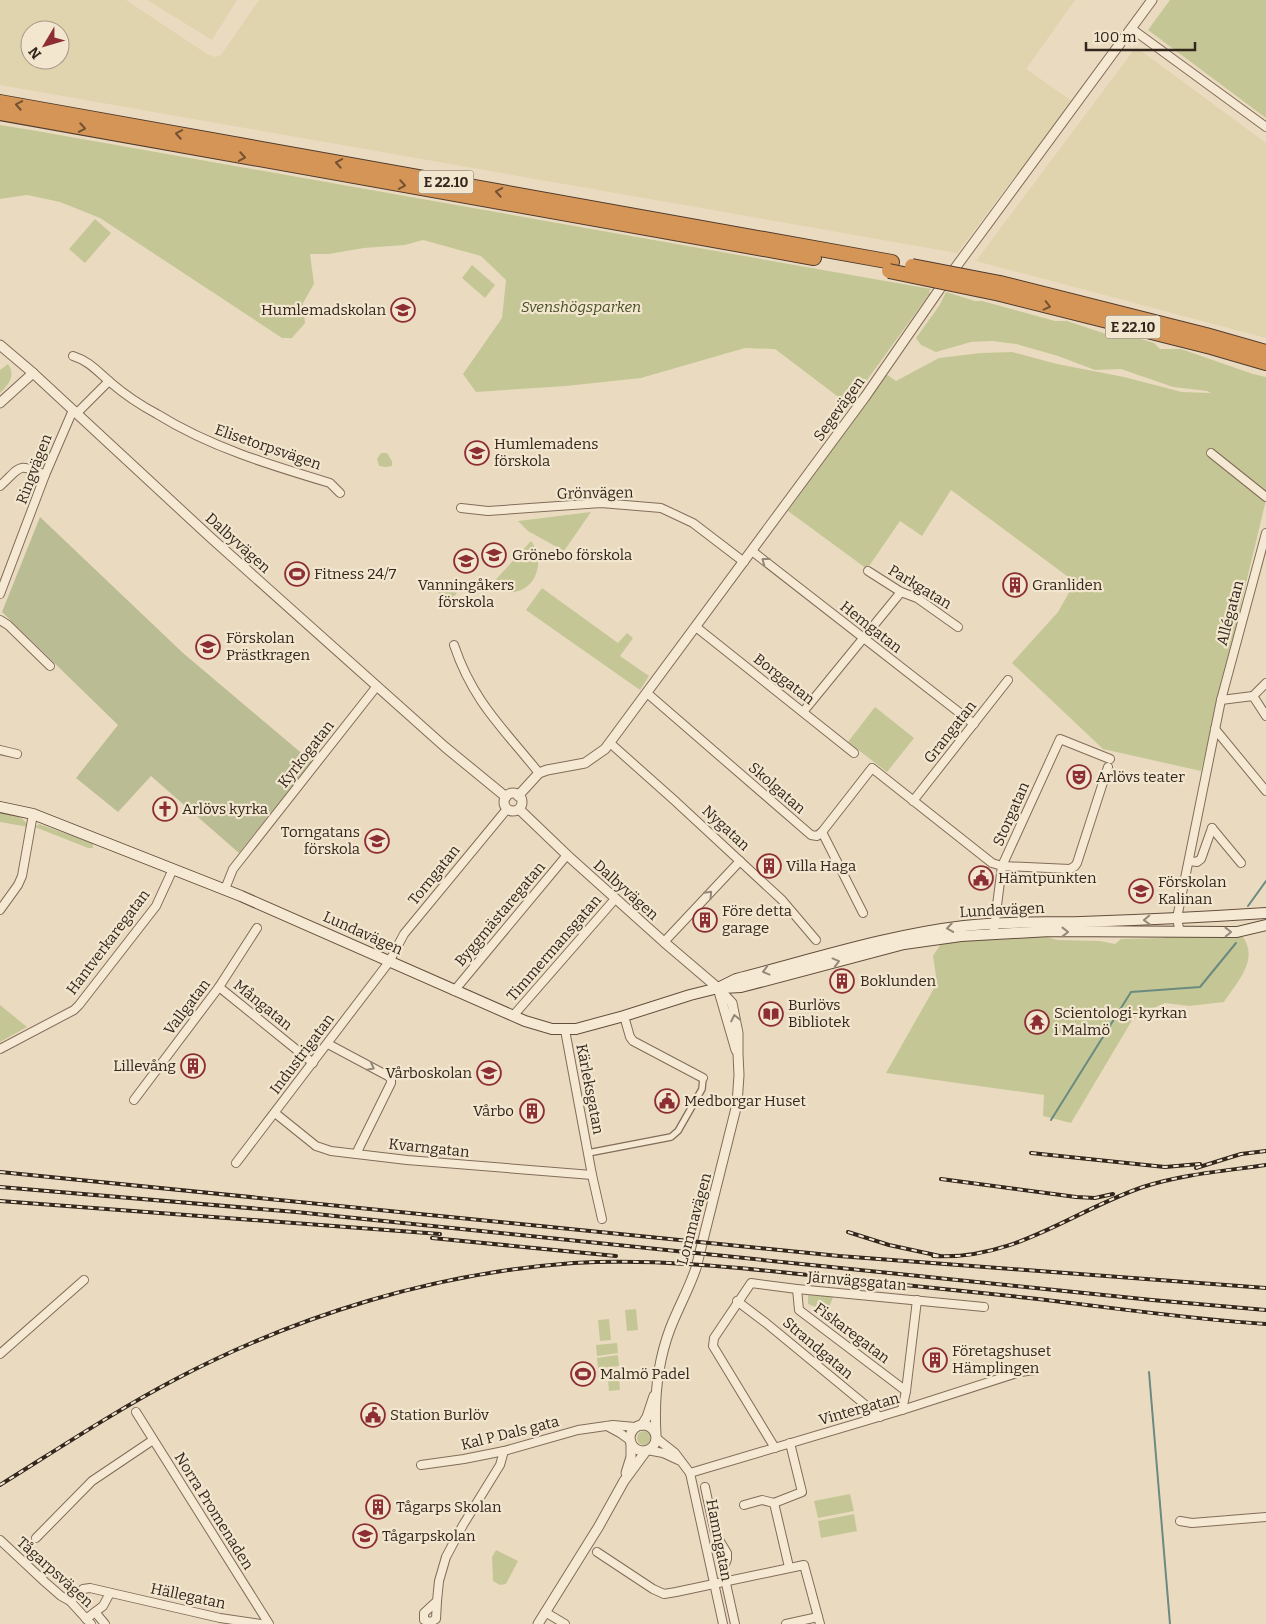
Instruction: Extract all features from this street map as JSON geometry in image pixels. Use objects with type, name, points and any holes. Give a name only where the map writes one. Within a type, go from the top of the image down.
[{"type":"highway","name":"E 22.10","points":[[0,102],[890,266],[1000,288],[1206,334],[1266,352]]},
{"type":"highway","name":"E 22.10","points":[[0,114],[684,236],[890,266]]},
{"type":"highway","name":"E 22.10","points":[[1000,288],[1266,363]]},
{"type":"main road","name":"Lundavägen","points":[[0,807],[33,814],[225,889],[513,1016],[540,1026],[565,1030],[576,1029],[624,1016],[718,988],[741,987],[904,944],[961,936],[994,928],[1026,924],[1177,919],[1266,912]]},
{"type":"main road","name":"Lundavägen","points":[[994,928],[1050,932],[1237,932],[1266,925]]},
{"type":"street","name":"Segevägen","points":[[539,773],[585,763],[600,754],[610,743],[865,396],[950,274],[1152,0]]},
{"type":"street","points":[[1132,29],[1266,127]]},
{"type":"street","name":"Dalbyvägen","points":[[0,345],[33,373],[210,537],[377,686],[506,797]]},
{"type":"street","name":"Elisetorpsvägen","points":[[73,356],[84,360],[97,369],[109,381],[158,416],[230,451],[330,483],[340,492]]},
{"type":"street","points":[[0,403],[33,373]]},
{"type":"street","points":[[75,412],[109,381]]},
{"type":"street","name":"Ringvägen","points":[[0,594],[46,475],[75,412]]},
{"type":"street","points":[[1211,453],[1266,497]]},
{"type":"street","points":[[0,486],[17,469],[22,467],[46,475]]},
{"type":"street","name":"Grönvägen","points":[[461,508],[488,511],[601,503],[661,508],[693,523],[744,562]]},
{"type":"street","name":"Allégatan","points":[[1180,932],[1177,919],[1221,700],[1266,534]]},
{"type":"street","name":"Hemgatan","points":[[752,551],[974,724]]},
{"type":"street","name":"Parkgatan","points":[[868,571],[901,592],[917,598],[958,626]]},
{"type":"street","points":[[804,712],[901,592]]},
{"type":"street","points":[[0,620],[8,625],[50,666]]},
{"type":"street","name":"Borggatan","points":[[696,627],[854,753]]},
{"type":"street","points":[[454,645],[468,680],[482,704],[497,725],[539,773],[518,796]]},
{"type":"street","name":"Grangatan","points":[[913,801],[1008,680]]},
{"type":"street","points":[[1221,700],[1253,696],[1266,683]]},
{"type":"street","name":"Kyrkogatan","points":[[225,889],[233,869],[377,686]]},
{"type":"street","name":"Skolgatan","points":[[647,693],[810,835],[816,836],[822,832]]},
{"type":"street","points":[[1253,696],[1266,716]]},
{"type":"street","points":[[1215,728],[1266,791]]},
{"type":"street","name":"Storgatan","points":[[994,928],[1002,866],[1060,739],[1110,758]]},
{"type":"street","name":"Nygatan","points":[[610,743],[782,900],[816,940]]},
{"type":"street","points":[[0,750],[17,754]]},
{"type":"street","points":[[863,913],[822,832],[872,768],[992,863],[1002,866],[1070,869],[1075,866],[1108,767]]},
{"type":"street","points":[[511,794],[518,796],[521,802],[519,809],[513,811],[506,809],[504,801],[506,797],[511,794]]},
{"type":"street","name":"Torngatan","points":[[389,962],[404,934],[506,809]]},
{"type":"street","name":"Dalbyvägen","points":[[519,809],[615,899],[718,988]]},
{"type":"street","points":[[0,910],[18,885],[22,876],[33,814]]},
{"type":"street","points":[[1188,862],[1197,862],[1201,859],[1212,828],[1241,863]]},
{"type":"street","name":"Byggmästaregatan","points":[[454,991],[567,855]]},
{"type":"street","points":[[664,942],[740,861]]},
{"type":"street","name":"Hantverkaregatan","points":[[0,1048],[74,1010],[79,1005],[156,906],[172,869]]},
{"type":"street","name":"Timmermansgatan","points":[[513,1016],[615,899]]},
{"type":"street","name":"Vallgatan","points":[[134,1100],[219,987],[257,928]]},
{"type":"street","name":"Industrigatan","points":[[236,1163],[389,962]]},
{"type":"street","name":"Mångatan","points":[[219,987],[313,1064]]},
{"type":"street","name":"Lommavägen","points":[[538,1624],[599,1526],[624,1481],[646,1450],[653,1446],[656,1436],[657,1386],[661,1360],[666,1341],[696,1268],[737,1104],[739,1085],[738,1033],[732,1003],[718,988]]},
{"type":"street","points":[[624,1016],[632,1041],[703,1078]]},
{"type":"street","name":"Kärleksgatan","points":[[565,1030],[602,1219]]},
{"type":"street","points":[[328,1044],[388,1076],[391,1080],[391,1084],[356,1154]]},
{"type":"street","name":"Kärleksgatan","points":[[588,1153],[671,1137],[678,1131],[702,1089],[703,1078]]},
{"type":"street","name":"Kvarngatan","points":[[275,1114],[316,1146],[331,1151],[480,1167],[592,1175]]},
{"type":"street","points":[[0,1354],[84,1280]]},
{"type":"street","name":"Järnvägsgatan","points":[[738,1301],[748,1285],[753,1282],[797,1289],[984,1307]]},
{"type":"street","name":"Fiskaregatan","points":[[797,1289],[798,1310],[906,1390]]},
{"type":"street","points":[[902,1410],[917,1300]]},
{"type":"street","points":[[738,1301],[714,1338],[715,1350],[775,1448]]},
{"type":"street","name":"Strandgatan","points":[[738,1301],[880,1417]]},
{"type":"street","name":"Vintergatan","points":[[690,1473],[880,1417],[1020,1372],[1035,1370]]},
{"type":"street","name":"Lommavägen","points":[[624,1481],[631,1457],[631,1433],[647,1416],[657,1386]]},
{"type":"street","name":"Norra Promenaden","points":[[136,1412],[269,1624]]},
{"type":"street","points":[[605,1425],[620,1433],[636,1449],[646,1450]]},
{"type":"street","name":"Kal P Dals gata","points":[[421,1465],[504,1451],[578,1430],[605,1425],[639,1426]]},
{"type":"street","points":[[639,1426],[650,1427],[656,1436]]},
{"type":"street","name":"Hamngatan","points":[[656,1436],[675,1453],[690,1473],[723,1624]]},
{"type":"street","points":[[36,1538],[92,1481],[153,1440]]},
{"type":"street","points":[[744,1505],[762,1500],[774,1503],[802,1491],[790,1443]]},
{"type":"street","name":"Hamngatan","points":[[646,1450],[663,1453],[676,1458],[683,1464]]},
{"type":"street","points":[[437,1601],[439,1581],[446,1557],[463,1525],[500,1465],[504,1451]]},
{"type":"street","points":[[706,1487],[715,1533],[727,1553],[723,1570],[735,1624]]},
{"type":"street","points":[[774,1503],[789,1567]]},
{"type":"street","points":[[1180,1521],[1192,1523],[1266,1517]]},
{"type":"street","name":"Tågarpsvägen","points":[[0,1540],[50,1587],[70,1601],[88,1621]]},
{"type":"street","points":[[597,1552],[664,1594],[804,1565],[819,1621],[786,1624]]},
{"type":"street","name":"Hällegatan","points":[[70,1601],[83,1589],[90,1588],[220,1618],[261,1624]]},
{"type":"street","points":[[88,1621],[103,1606],[110,1593]]},
{"type":"street","name":"Tågarpsvägen","points":[[95,1612],[105,1624]]},
{"type":"street","points":[[545,1612],[565,1624]]},
{"type":"shaded area","points":[[0,0],[126,0],[207,54],[215,57],[221,55],[259,0],[1075,0],[1026,69],[1072,101],[957,253],[0,85]]},
{"type":"shaded area","points":[[147,0],[237,0],[212,40]]},
{"type":"shaded area","points":[[1136,47],[1266,143],[1266,338],[976,261]]},
{"type":"green space","points":[[1170,0],[1266,0],[1266,118],[1148,30]]},
{"type":"green space","name":"Svenshögsparken","points":[[0,125],[931,289],[849,405],[775,349],[745,348],[641,378],[566,386],[476,392],[463,374],[502,318],[506,280],[481,256],[423,240],[405,245],[364,248],[329,254],[310,254],[314,284],[303,303],[305,323],[292,338],[282,338],[100,218],[60,202],[27,195],[0,199]]},
{"type":"green space","points":[[95,219],[111,233],[85,263],[69,249]]},
{"type":"green space","points":[[472,265],[495,285],[485,298],[462,278]]},
{"type":"green space","points":[[946,292],[1055,321],[1067,321],[1121,339],[1131,336],[1154,343],[1160,349],[1181,349],[1266,377],[1266,500],[1201,771],[1103,749],[1012,663],[1058,612],[1075,582],[951,490],[922,536],[900,521],[867,569],[788,511],[886,374],[896,381],[939,358],[981,353],[1012,352],[1182,392],[1211,393],[1173,387],[1121,369],[1095,370],[1058,356],[1016,344],[992,341],[971,342],[936,352],[921,345],[916,338],[939,306]]},
{"type":"green space","points":[[8,364],[11,372],[10,380],[0,393],[0,370]]},
{"type":"green space","points":[[381,453],[387,453],[392,461],[392,466],[379,466],[377,459]]},
{"type":"green space","points":[[591,512],[564,551],[528,531],[518,521]]},
{"type":"green space","points":[[40,517],[183,653],[312,762],[239,853],[151,776],[118,812],[76,778],[118,725],[2,612]]},
{"type":"green space","points":[[531,541],[537,553],[538,566],[529,585],[519,591],[510,592],[489,587]]},
{"type":"green space","points":[[444,582],[457,593],[449,602],[436,591]]},
{"type":"green space","points":[[542,588],[618,643],[627,633],[633,638],[620,656],[649,676],[640,690],[526,610]]},
{"type":"green space","points":[[875,707],[914,738],[887,772],[848,742]]},
{"type":"green space","points":[[0,813],[24,820],[28,827],[0,822]]},
{"type":"green space","points":[[39,824],[93,843],[93,848],[88,848],[35,827]]},
{"type":"green space","points":[[1039,934],[1057,940],[1100,941],[1115,944],[1121,939],[1162,938],[1172,935],[1243,937],[1249,954],[1240,979],[1224,1002],[1189,1006],[1165,1003],[1134,1017],[1071,1123],[1043,1116],[1044,1095],[886,1073],[937,983],[933,956],[942,942]]},
{"type":"green space","points":[[0,1005],[27,1027],[0,1042]]},
{"type":"green space","points":[[808,1293],[834,1295],[827,1312],[808,1304]]},
{"type":"green space","points":[[636,1309],[638,1330],[627,1331],[625,1310]]},
{"type":"green space","points":[[609,1319],[611,1340],[600,1341],[598,1320]]},
{"type":"green space","points":[[617,1343],[618,1353],[597,1356],[596,1345]]},
{"type":"green space","points":[[618,1355],[619,1366],[598,1368],[597,1358]]},
{"type":"green space","points":[[618,1369],[620,1390],[609,1391],[607,1370]]},
{"type":"green space","points":[[641,1431],[647,1431],[651,1438],[647,1445],[641,1445],[637,1441],[637,1435]]},
{"type":"green space","points":[[850,1494],[854,1511],[818,1518],[814,1501]]},
{"type":"green space","points":[[854,1514],[857,1531],[821,1538],[818,1521]]},
{"type":"green space","points":[[496,1550],[518,1561],[506,1584],[500,1585],[493,1581],[492,1557]]},
{"type":"waterway","points":[[1248,906],[1266,881]]},
{"type":"waterway","points":[[1051,1120],[1131,992],[1200,987],[1236,943]]},
{"type":"waterway","points":[[1149,1372],[1170,1624]]},
{"type":"railway","points":[[1196,1168],[1241,1154],[1266,1151]]},
{"type":"railway","points":[[1031,1153],[1165,1167],[1200,1164]]},
{"type":"railway","points":[[933,1256],[962,1255],[990,1251],[1016,1243],[1116,1197],[1143,1187],[1204,1173],[1266,1165]]},
{"type":"railway","points":[[0,1172],[839,1256],[1266,1288]]},
{"type":"railway","points":[[941,1179],[1076,1197],[1095,1198],[1113,1194]]},
{"type":"railway","points":[[0,1187],[296,1212],[1152,1300],[1266,1310]]},
{"type":"railway","points":[[0,1201],[440,1234]]},
{"type":"railway","points":[[848,1232],[889,1245],[940,1256]]},
{"type":"railway","points":[[432,1238],[616,1256]]},
{"type":"railway","points":[[0,1485],[153,1391],[222,1356],[270,1335],[319,1317],[419,1287],[470,1276],[522,1268],[607,1262],[706,1265],[1266,1324]]},
{"type":"place","name":"Humlemadskolan","points":[[403,310]]},
{"type":"place","name":"Humlemadens förskola","points":[[477,453]]},
{"type":"place","name":"Grönebo förskola","points":[[494,555]]},
{"type":"place","name":"Vanningåkers förskola","points":[[466,561]]},
{"type":"place","name":"Fitness 24/7","points":[[297,574]]},
{"type":"place","name":"Granliden","points":[[1015,585]]},
{"type":"place","name":"Förskolan Prästkragen","points":[[208,647]]},
{"type":"place","name":"Arlövs teater","points":[[1079,777]]},
{"type":"place","name":"Arlövs kyrka","points":[[165,809]]},
{"type":"place","name":"Torngatans förskola","points":[[377,841]]},
{"type":"place","name":"Villa Haga","points":[[769,866]]},
{"type":"place","name":"Hämtpunkten","points":[[981,878]]},
{"type":"place","name":"Förskolan Kalinan","points":[[1141,891]]},
{"type":"place","name":"Före detta garage","points":[[705,920]]},
{"type":"place","name":"Boklunden","points":[[842,981]]},
{"type":"place","name":"Burlövs Bibliotek","points":[[771,1014]]},
{"type":"place","name":"Scientologi-kyrkan i Malmö","points":[[1037,1022]]},
{"type":"place","name":"Lillevång","points":[[193,1066]]},
{"type":"place","name":"Vårboskolan","points":[[489,1073]]},
{"type":"place","name":"Medborgar Huset","points":[[667,1101]]},
{"type":"place","name":"Vårbo","points":[[532,1111]]},
{"type":"place","name":"Företagshuset Hämplingen","points":[[935,1360]]},
{"type":"place","name":"Malmö Padel","points":[[583,1374]]},
{"type":"place","name":"Station Burlöv","points":[[373,1415]]},
{"type":"place","name":"Tågarps Skolan","points":[[378,1507]]},
{"type":"place","name":"Tågarpskolan","points":[[365,1536]]}]
